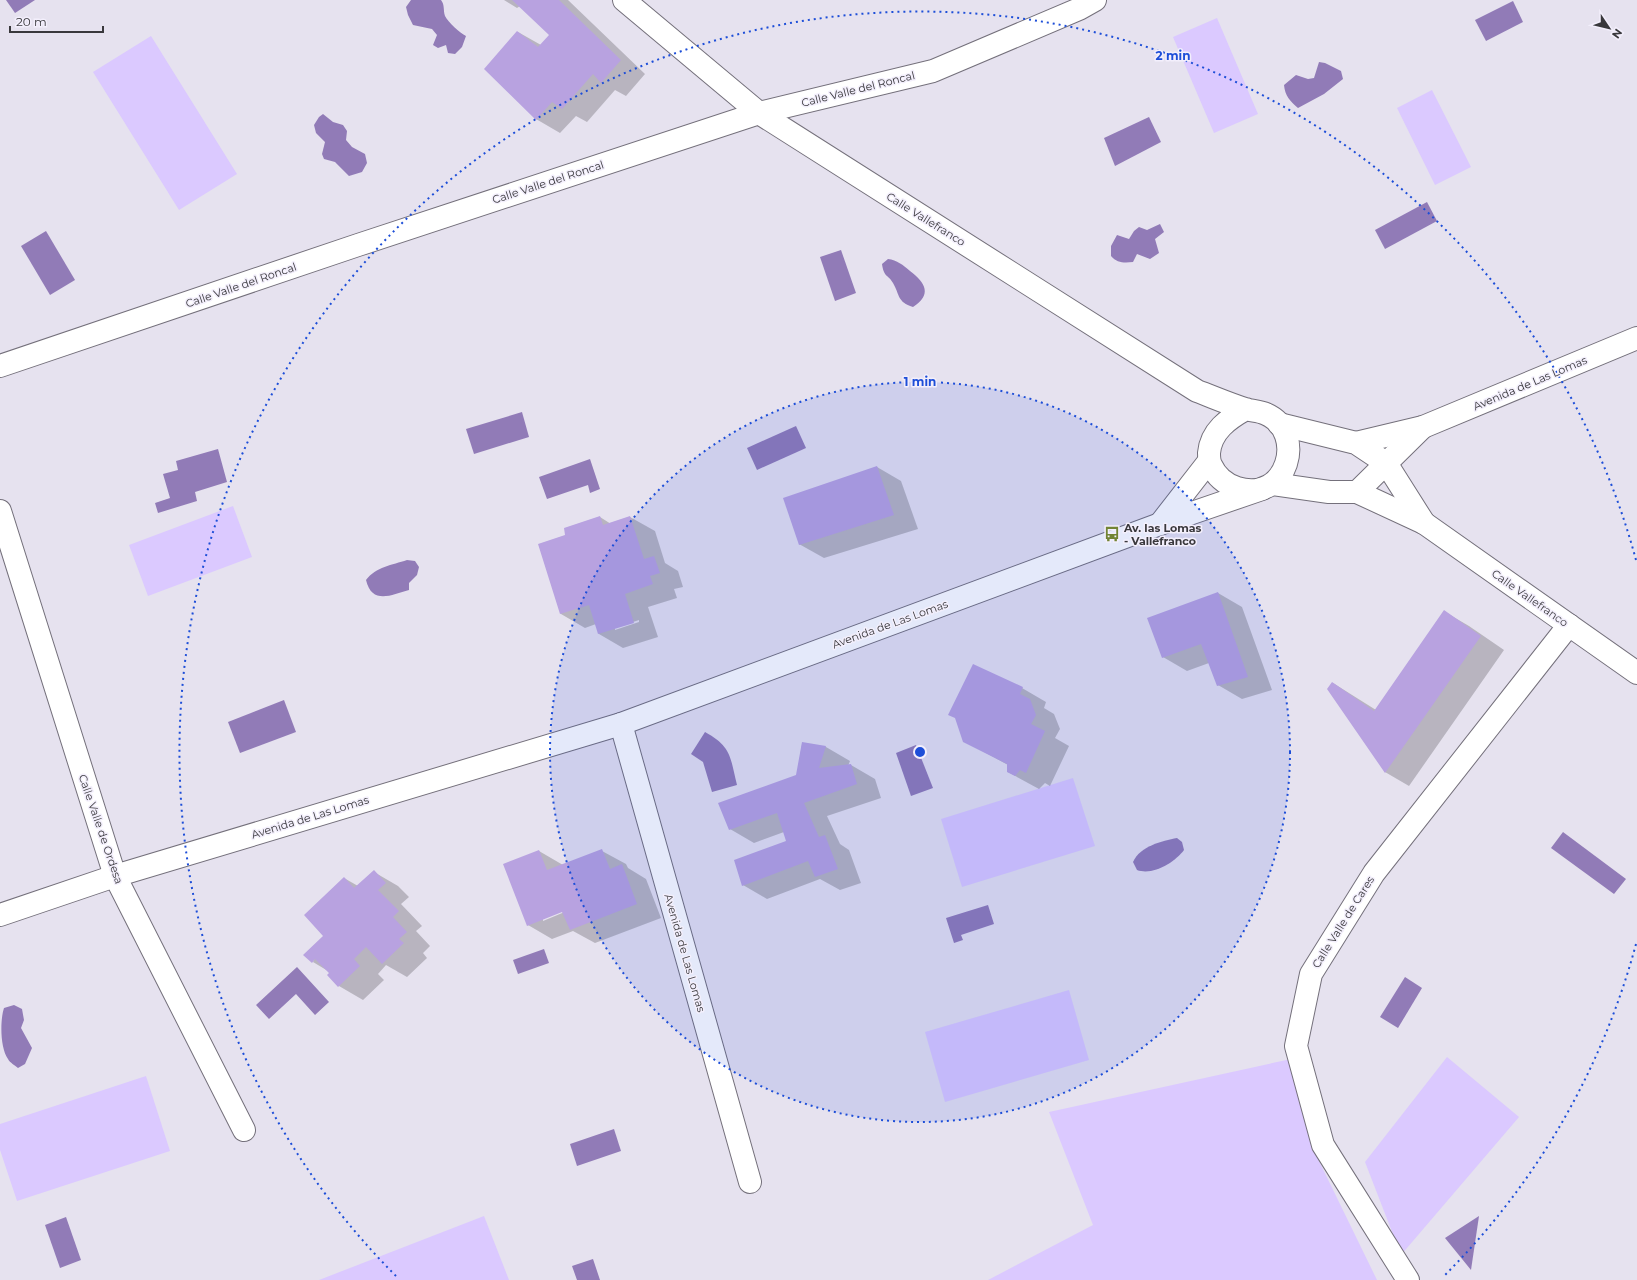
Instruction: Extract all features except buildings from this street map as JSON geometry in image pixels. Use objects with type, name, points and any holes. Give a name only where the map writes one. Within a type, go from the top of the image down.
[{"type":"street","name":"Calle Vallefranco","points":[[624,0],[758,113],[1197,391],[1246,409]]},
{"type":"street","name":"Calle Valle del Roncal","points":[[0,366],[358,245],[758,113],[933,71],[1079,9],[1095,0]]},
{"type":"street","name":"Avenida de Las Lomas","points":[[1356,443],[1423,427],[1637,338]]},
{"type":"street","points":[[1246,409],[1266,414],[1279,424],[1286,437],[1288,454],[1284,470],[1268,487],[1247,491],[1231,486],[1215,475],[1209,461],[1210,445],[1217,430],[1230,418],[1246,409]]},
{"type":"street","name":"Calle Vallefranco","points":[[1279,424],[1356,443],[1386,464],[1424,524]]},
{"type":"street","name":"Avenida de Las Lomas","points":[[1386,464],[1423,427]]},
{"type":"street","points":[[1160,524],[1209,461]]},
{"type":"street","points":[[1357,492],[1386,464]]},
{"type":"street","name":"Calle Vallefranco","points":[[1268,487],[1329,492],[1357,492],[1424,524],[1637,673]]},
{"type":"street","name":"Avenida de Las Lomas","points":[[0,915],[115,876],[621,724],[1160,524],[1268,487]]},
{"type":"street","name":"Calle Valle de Ordesa","points":[[0,512],[115,876],[244,1130]]},
{"type":"street","name":"Calle Valle de Cares","points":[[1408,1280],[1323,1145],[1296,1046],[1311,974],[1374,873],[1569,625]]},
{"type":"street","name":"Avenida de Las Lomas","points":[[621,724],[750,1182]]},
{"type":"shaded area","points":[[6,0],[35,0],[15,13]]},
{"type":"shaded area","points":[[411,0],[441,0],[445,16],[454,27],[466,36],[462,47],[455,54],[448,53],[446,45],[438,48],[433,45],[437,35],[432,29],[413,25],[406,7]]},
{"type":"shaded area","points":[[1513,1],[1523,22],[1486,41],[1475,20]]},
{"type":"shaded area","points":[[1217,18],[1258,114],[1214,133],[1173,37]]},
{"type":"shaded area","points":[[151,36],[237,174],[179,210],[93,72]]},
{"type":"shaded area","points":[[1319,62],[1325,63],[1341,71],[1343,79],[1324,94],[1298,108],[1288,98],[1284,85],[1296,75],[1308,79],[1314,78]]},
{"type":"shaded area","points":[[1432,90],[1471,167],[1435,185],[1397,108]]},
{"type":"shaded area","points":[[323,114],[333,122],[343,125],[347,131],[346,140],[352,147],[365,154],[367,163],[362,172],[349,176],[335,162],[324,159],[322,154],[325,142],[316,133],[314,125]]},
{"type":"shaded area","points":[[1149,117],[1161,142],[1115,166],[1104,138]]},
{"type":"shaded area","points":[[1427,202],[1437,221],[1385,249],[1375,230]]},
{"type":"shaded area","points":[[1160,224],[1164,232],[1155,239],[1159,253],[1150,259],[1137,254],[1133,262],[1124,262],[1118,261],[1111,256],[1111,246],[1117,235],[1129,239],[1134,231],[1139,227],[1147,230]]},
{"type":"shaded area","points":[[46,231],[75,280],[50,295],[21,246]]},
{"type":"shaded area","points":[[841,250],[856,293],[835,301],[820,257]]},
{"type":"shaded area","points":[[888,259],[894,260],[902,265],[916,276],[923,284],[925,294],[923,298],[913,307],[901,300],[893,283],[885,274],[882,264]]},
{"type":"shaded area","points":[[522,412],[529,437],[474,454],[466,429]]},
{"type":"shaded area","points":[[796,426],[806,448],[757,470],[747,448]]},
{"type":"shaded area","points":[[218,449],[227,482],[195,492],[197,501],[158,513],[155,503],[170,498],[163,474],[178,470],[176,461]]},
{"type":"shaded area","points":[[590,459],[600,489],[590,493],[588,485],[547,499],[539,477]]},
{"type":"shaded area","points":[[233,506],[252,557],[148,596],[129,545]]},
{"type":"shaded area","points":[[407,560],[415,561],[419,567],[417,575],[409,583],[409,590],[389,596],[377,595],[373,593],[366,580],[370,576],[379,569]]},
{"type":"shaded area","points":[[284,700],[296,732],[240,753],[228,722]]},
{"type":"shaded area","points":[[705,732],[714,737],[725,748],[731,760],[737,785],[712,792],[703,762],[691,754]]},
{"type":"shaded area","points":[[916,745],[933,788],[911,796],[896,753]]},
{"type":"shaded area","points":[[1073,778],[1095,846],[962,887],[941,819]]},
{"type":"shaded area","points":[[1563,832],[1626,879],[1614,894],[1551,848]]},
{"type":"shaded area","points":[[1177,838],[1182,842],[1184,850],[1175,859],[1157,869],[1150,871],[1137,870],[1133,862],[1136,856],[1146,848]]},
{"type":"shaded area","points":[[988,905],[994,924],[961,935],[963,940],[954,943],[946,918]]},
{"type":"shaded area","points":[[544,949],[549,963],[518,974],[513,960]]},
{"type":"shaded area","points":[[297,967],[329,1002],[315,1015],[296,994],[269,1019],[256,1005]]},
{"type":"shaded area","points":[[1405,977],[1422,988],[1398,1028],[1380,1017]]},
{"type":"shaded area","points":[[1069,990],[1089,1060],[945,1102],[925,1032]]},
{"type":"shaded area","points":[[14,1005],[22,1009],[24,1020],[21,1028],[32,1048],[25,1064],[18,1068],[10,1062],[5,1054],[2,1041],[2,1019],[4,1008]]},
{"type":"shaded area","points":[[1447,1057],[1519,1117],[1401,1255],[1365,1162]]},
{"type":"shaded area","points":[[1291,1059],[1319,1161],[1377,1280],[988,1280],[1093,1225],[1049,1112]]},
{"type":"shaded area","points":[[146,1076],[170,1151],[17,1201],[0,1150],[0,1124]]},
{"type":"shaded area","points":[[614,1129],[621,1151],[577,1166],[570,1144]]},
{"type":"shaded area","points":[[484,1216],[509,1280],[319,1280]]},
{"type":"shaded area","points":[[1479,1216],[1471,1270],[1445,1238]]},
{"type":"shaded area","points":[[66,1217],[81,1260],[60,1268],[45,1225]]},
{"type":"shaded area","points":[[593,1259],[600,1280],[577,1280],[572,1266]]},
{"type":"place","name":"Av. las Lomas - Vallefranco","points":[[1112,534]]}]
